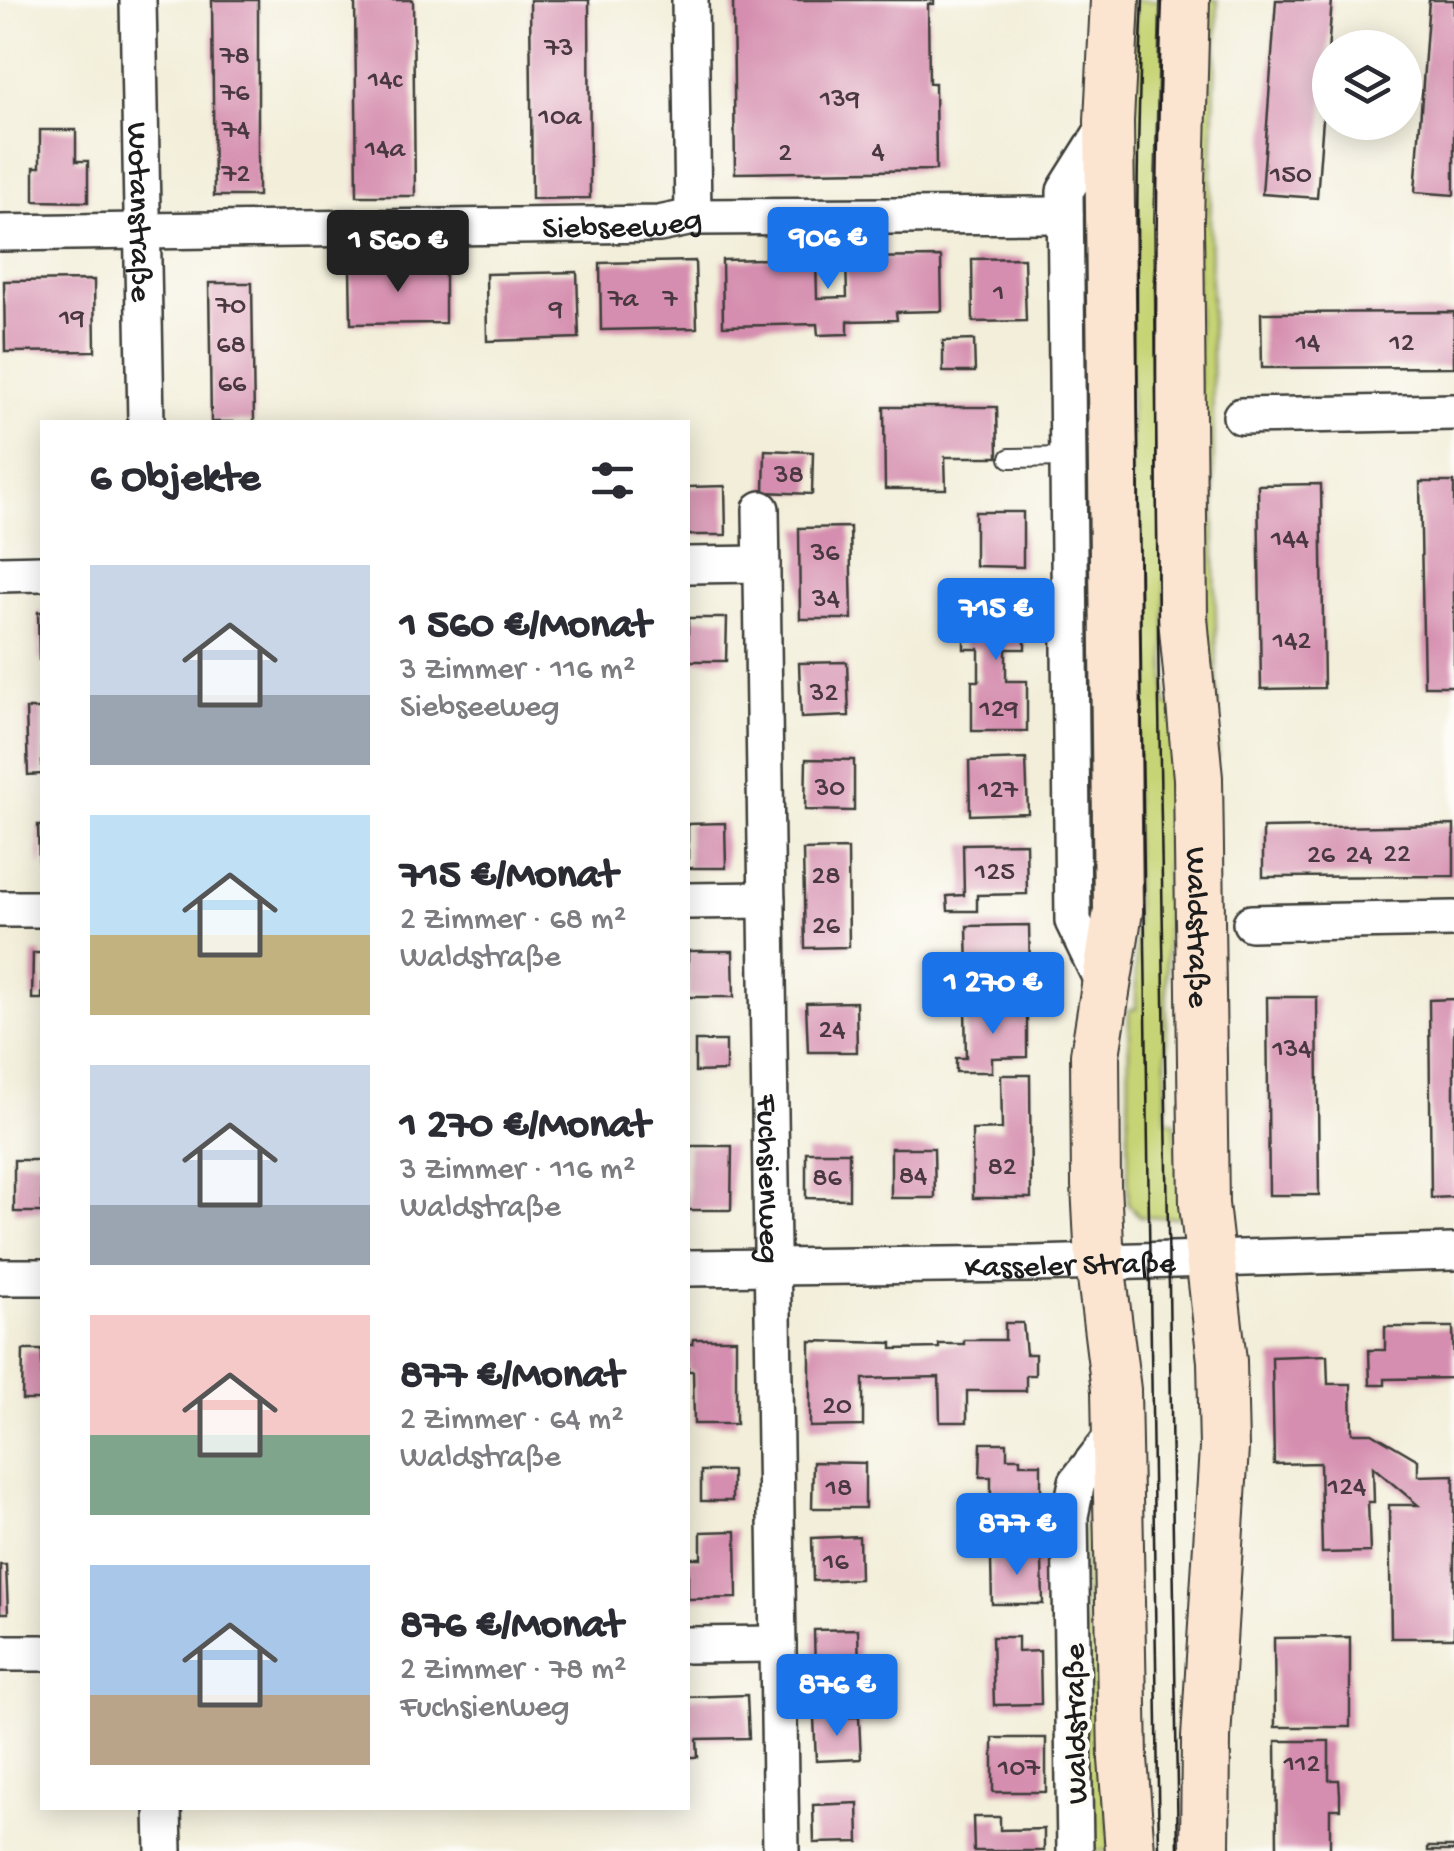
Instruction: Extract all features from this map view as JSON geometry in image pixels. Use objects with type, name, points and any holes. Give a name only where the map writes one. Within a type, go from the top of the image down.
[{"type":"main road","name":"Waldstraße","points":[[1115,0],[1109,121],[1118,911],[1095,1054],[1100,1262],[1116,1390],[1123,1759],[1130,1851]]},
{"type":"main road","name":"Waldstraße","points":[[1185,0],[1178,220],[1183,618],[1198,778],[1204,1172],[1222,1361],[1224,1448],[1206,1738],[1205,1851]]},
{"type":"street","name":"Wotanstraße","points":[[138,0],[146,420]]},
{"type":"street","points":[[690,0],[693,217]]},
{"type":"street","name":"Waldstraße","points":[[1105,988],[1073,921],[1065,191],[1109,121]]},
{"type":"street","name":"Siebseeweg","points":[[0,233],[659,224],[693,217],[1065,215]]},
{"type":"street","points":[[1240,416],[1454,412]]},
{"type":"street","name":"Fuchsienweg","points":[[761,509],[782,1851]]},
{"type":"street","points":[[690,565],[762,564]]},
{"type":"street","points":[[0,574],[40,573]]},
{"type":"street","points":[[690,901],[767,900]]},
{"type":"street","points":[[0,909],[40,909]]},
{"type":"street","points":[[1251,922],[1454,919]]},
{"type":"street","name":"Kasseler Straße","points":[[690,1268],[1454,1252]]},
{"type":"street","points":[[0,1278],[40,1277]]},
{"type":"street","name":"Waldstraße","points":[[1074,1851],[1070,1516],[1077,1482],[1116,1432]]},
{"type":"street","points":[[690,1645],[778,1644]]},
{"type":"street","points":[[0,1653],[40,1653]]},
{"type":"street","points":[[163,1810],[164,1851]]},
{"type":"lane","points":[[1010,458],[1068,457]]},
{"type":"green space","points":[[1135,0],[1170,0],[1162,128],[1166,705],[1174,706],[1180,815],[1167,816],[1166,1120],[1175,1122],[1181,1217],[1140,1217],[1128,1203],[1129,1010],[1136,1009],[1129,226]]},
{"type":"green space","points":[[1202,0],[1218,0],[1210,219],[1218,758],[1208,758],[1195,220]]},
{"type":"green space","points":[[1093,182],[1095,897],[1091,892],[1084,183]]},
{"type":"green space","points":[[1096,1469],[1110,1851],[1087,1851],[1083,1531]]},
{"type":"building","points":[[212,0],[258,0],[258,196],[214,196]]},
{"type":"building","points":[[355,0],[413,0],[415,196],[357,196]]},
{"type":"building","points":[[530,0],[589,0],[590,198],[532,199]]},
{"type":"building","points":[[733,0],[934,0],[934,4],[928,4],[929,83],[935,83],[936,170],[735,173]]},
{"type":"building","points":[[1276,0],[1332,0],[1330,30],[1312,30],[1312,140],[1321,140],[1317,198],[1262,194]]},
{"type":"building","points":[[1429,0],[1454,0],[1454,195],[1415,192],[1419,140],[1422,140]]},
{"type":"building","points":[[40,130],[76,130],[76,161],[88,161],[88,202],[34,201],[34,167],[40,167]]},
{"type":"building","points":[[941,257],[942,311],[896,312],[897,320],[848,321],[848,334],[818,335],[817,324],[723,326],[722,260],[816,258],[817,298],[847,297],[846,258]]},
{"type":"building","points":[[1024,258],[1026,321],[973,322],[972,259]]},
{"type":"building","points":[[695,261],[697,328],[601,330],[600,263]]},
{"type":"building","points":[[445,267],[445,323],[351,324],[350,268]]},
{"type":"building","points":[[577,272],[579,338],[487,341],[486,274]]},
{"type":"building","points":[[94,280],[95,351],[5,352],[4,281]]},
{"type":"building","points":[[209,283],[252,283],[254,420],[211,420]]},
{"type":"building","points":[[1454,312],[1454,367],[1262,368],[1261,313]]},
{"type":"building","points":[[974,340],[975,372],[943,372],[943,341]]},
{"type":"building","points":[[884,407],[997,407],[998,457],[945,457],[946,489],[885,489]]},
{"type":"building","points":[[765,450],[813,452],[812,494],[764,492]]},
{"type":"building","points":[[1420,482],[1454,482],[1454,686],[1424,686]]},
{"type":"building","points":[[1321,484],[1324,688],[1261,689],[1258,485]]},
{"type":"building","points":[[725,486],[726,535],[690,535],[690,487]]},
{"type":"building","points":[[975,512],[1023,512],[1023,567],[975,566]]},
{"type":"building","points":[[850,527],[852,619],[800,619],[799,528]]},
{"type":"building","points":[[964,598],[1025,598],[1025,649],[1006,649],[1006,681],[1027,681],[1027,731],[972,731],[972,681],[979,681],[979,649],[964,649]]},
{"type":"building","points":[[38,612],[40,612],[40,660]]},
{"type":"building","points":[[690,618],[727,618],[726,661],[690,661]]},
{"type":"building","points":[[847,662],[849,716],[801,718],[799,663]]},
{"type":"building","points":[[26,709],[40,709],[40,774],[28,775]]},
{"type":"building","points":[[806,759],[854,760],[854,811],[805,810]]},
{"type":"building","points":[[1026,759],[1028,813],[970,815],[969,761]]},
{"type":"building","points":[[725,823],[726,868],[690,868],[690,824]]},
{"type":"building","points":[[1454,825],[1454,876],[1263,877],[1263,828]]},
{"type":"building","points":[[1026,843],[1027,894],[977,895],[977,911],[948,911],[947,896],[964,895],[963,844]]},
{"type":"building","points":[[848,849],[849,947],[805,948],[803,850]]},
{"type":"building","points":[[1029,925],[1030,971],[992,977],[993,992],[960,992],[960,977],[968,977],[967,926]]},
{"type":"building","points":[[690,951],[733,951],[734,997],[690,997]]},
{"type":"building","points":[[33,953],[40,953],[40,999],[32,999]]},
{"type":"building","points":[[1267,997],[1317,997],[1319,1195],[1269,1195]]},
{"type":"building","points":[[1454,999],[1454,1197],[1431,1198],[1429,1000]]},
{"type":"building","points":[[856,1002],[857,1052],[808,1052],[806,1003]]},
{"type":"building","points":[[965,1007],[1027,1007],[1027,1057],[992,1058],[992,1072],[956,1072],[956,1058],[966,1058]]},
{"type":"building","points":[[695,1041],[726,1041],[726,1071],[695,1072]]},
{"type":"building","points":[[1001,1075],[1030,1075],[1031,1198],[973,1198],[972,1130],[1002,1129]]},
{"type":"building","points":[[690,1146],[732,1146],[731,1210],[690,1210]]},
{"type":"building","points":[[891,1148],[934,1148],[935,1198],[891,1198]]},
{"type":"building","points":[[806,1152],[849,1152],[849,1199],[806,1198]]},
{"type":"building","points":[[14,1160],[40,1160],[40,1212],[14,1212]]},
{"type":"building","points":[[1005,1323],[1023,1323],[1026,1354],[1035,1354],[1035,1375],[1026,1375],[1026,1391],[967,1391],[967,1422],[940,1422],[939,1377],[863,1379],[863,1426],[810,1427],[810,1341],[892,1343],[892,1349],[939,1348],[939,1344],[964,1344],[964,1340],[1005,1340]]},
{"type":"building","points":[[1385,1327],[1453,1327],[1454,1378],[1385,1379],[1385,1385],[1370,1385],[1369,1350],[1385,1350]]},
{"type":"building","points":[[693,1339],[736,1339],[736,1424],[694,1424],[690,1371]]},
{"type":"building","points":[[23,1350],[40,1350],[40,1400],[22,1400]]},
{"type":"building","points":[[1327,1355],[1328,1384],[1351,1384],[1352,1433],[1372,1433],[1418,1460],[1418,1476],[1454,1475],[1454,1638],[1391,1638],[1389,1505],[1418,1505],[1373,1467],[1374,1502],[1368,1502],[1370,1552],[1322,1553],[1320,1463],[1274,1464],[1272,1357]]},
{"type":"building","points":[[981,1443],[1007,1443],[1007,1458],[1020,1458],[1020,1464],[1041,1464],[1041,1515],[1022,1515],[1019,1536],[989,1535],[989,1517],[995,1516],[995,1502],[991,1502],[991,1477],[980,1477]]},
{"type":"building","points":[[813,1462],[865,1463],[865,1508],[812,1508]]},
{"type":"building","points":[[701,1471],[732,1471],[732,1501],[701,1501]]},
{"type":"building","points":[[736,1531],[737,1598],[690,1599],[690,1558],[701,1558],[701,1532]]},
{"type":"building","points":[[859,1536],[860,1579],[813,1581],[812,1538]]},
{"type":"building","points":[[1001,1549],[1030,1549],[1031,1559],[1042,1559],[1043,1604],[992,1604],[991,1560],[1002,1560]]},
{"type":"building","points":[[0,1565],[6,1565],[8,1613],[0,1613]]},
{"type":"building","points":[[858,1629],[859,1670],[815,1671],[814,1630]]},
{"type":"building","points":[[992,1637],[1018,1637],[1018,1652],[1040,1651],[1041,1704],[994,1705]]},
{"type":"building","points":[[1350,1637],[1350,1727],[1275,1727],[1274,1638]]},
{"type":"building","points":[[747,1695],[749,1738],[697,1739],[698,1757],[690,1757],[690,1697]]},
{"type":"building","points":[[859,1717],[861,1759],[816,1761],[814,1718]]},
{"type":"building","points":[[993,1738],[1046,1738],[1046,1792],[993,1792]]},
{"type":"building","points":[[1276,1741],[1329,1741],[1329,1780],[1339,1780],[1340,1794],[1340,1809],[1330,1809],[1330,1851],[1277,1851]]},
{"type":"building","points":[[858,1803],[859,1842],[814,1843],[813,1805]]},
{"type":"building","points":[[973,1817],[1000,1817],[1000,1830],[1044,1829],[1044,1851],[974,1851]]},
{"type":"building","points":[[1428,1847],[1454,1847],[1454,1851],[1428,1851]]},
{"type":"tram line","points":[[1143,0],[1137,335],[1159,1851]]},
{"type":"tram line","points":[[1162,0],[1156,265],[1157,530],[1178,1851]]}]
